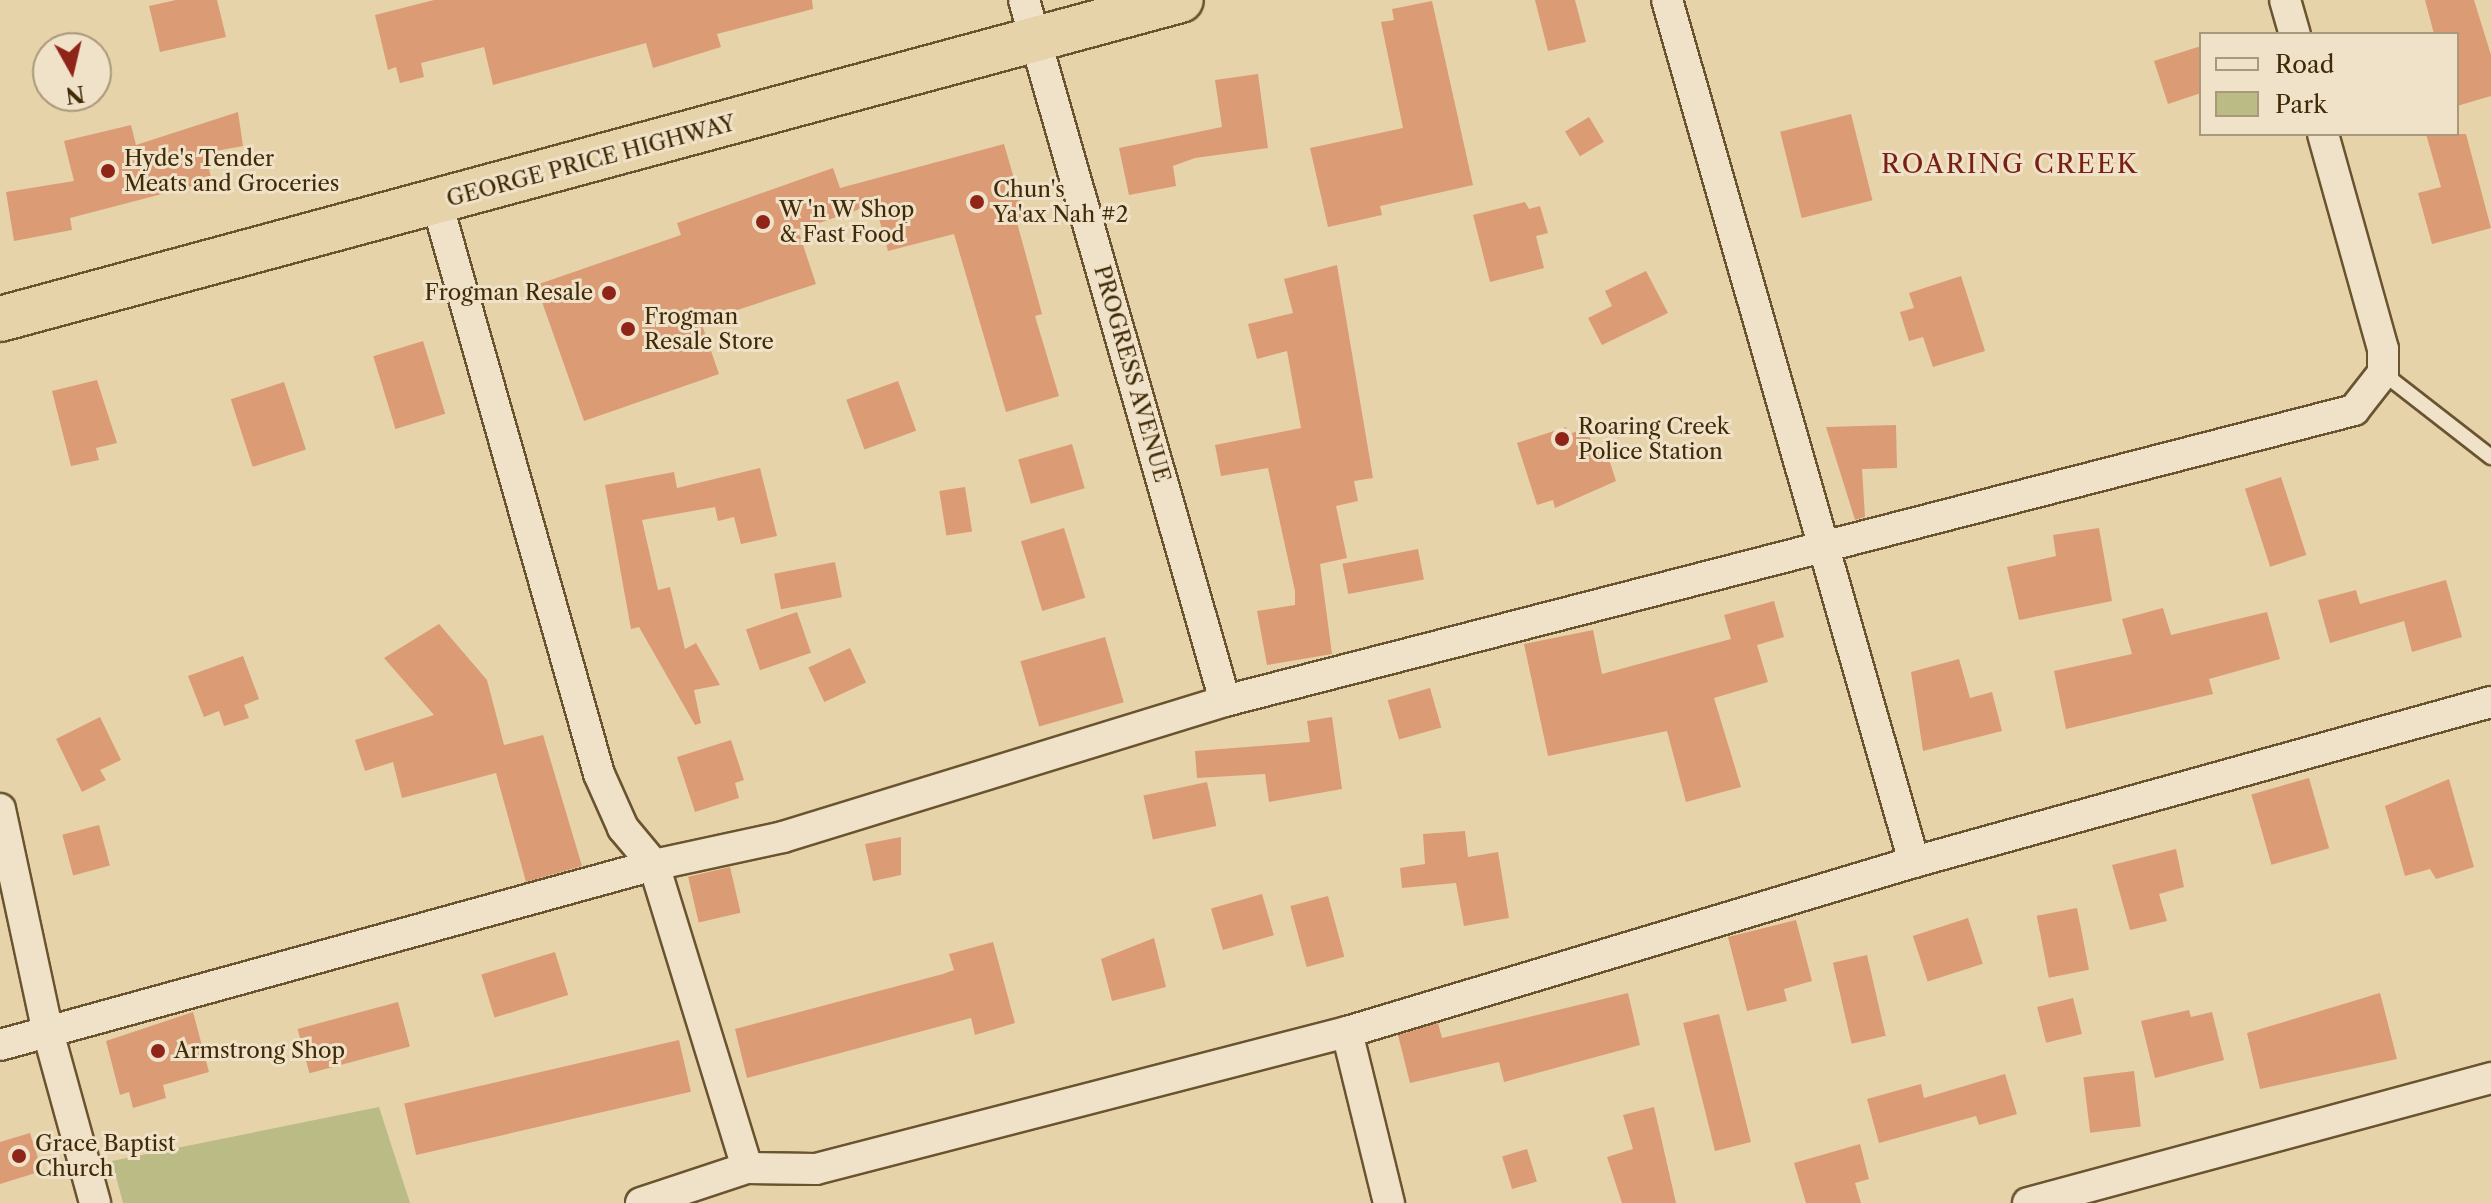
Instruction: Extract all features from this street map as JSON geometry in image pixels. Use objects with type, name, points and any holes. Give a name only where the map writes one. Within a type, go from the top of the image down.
[{"type":"highway","name":"GEORGE PRICE HIGHWAY","points":[[0,319],[437,203],[1029,20],[1181,0]]},
{"type":"street","points":[[1667,0],[1826,544],[1914,862]]},
{"type":"street","points":[[2285,0],[2294,32]]},
{"type":"street","name":"PROGRESS AVENUE","points":[[1029,20],[1225,701]]},
{"type":"street","points":[[0,1045],[654,865],[783,837],[1225,701],[2354,410],[2383,373],[2375,318],[2324,136]]},
{"type":"street","points":[[437,203],[599,774],[623,828],[654,865],[747,1168]]},
{"type":"street","points":[[641,1203],[747,1168],[816,1169],[1347,1032],[1914,862],[2491,702]]},
{"type":"street","points":[[0,809],[48,1032],[95,1203]]},
{"type":"street","points":[[1347,1032],[1389,1203]]},
{"type":"street","points":[[2028,1203],[2491,1078]]},
{"type":"lane","points":[[2383,373],[2491,457]]},
{"type":"green space","points":[[379,1107],[410,1203],[123,1203],[112,1161]]},
{"type":"building","points":[[176,0],[217,0],[226,37],[160,52],[149,6]]},
{"type":"building","points":[[434,0],[812,0],[813,9],[717,34],[721,47],[653,68],[646,43],[493,85],[484,47],[421,63],[424,77],[400,83],[396,67],[388,70],[375,15]]},
{"type":"building","points":[[1535,0],[1575,0],[1586,42],[1548,51]]},
{"type":"building","points":[[2425,0],[2474,0],[2491,55],[2491,96],[2459,105],[2459,32],[2433,32]]},
{"type":"building","points":[[1432,1],[1473,185],[1380,206],[1382,215],[1328,227],[1310,148],[1403,128],[1381,22],[1394,20],[1392,9]]},
{"type":"building","points":[[2199,47],[2199,94],[2168,104],[2154,61]]},
{"type":"building","points":[[1258,74],[1268,148],[1195,158],[1173,166],[1176,186],[1129,195],[1119,148],[1222,127],[1215,80]]},
{"type":"building","points":[[238,112],[243,146],[205,153],[212,181],[70,218],[72,230],[14,241],[6,192],[74,181],[64,141],[131,125],[136,145]]},
{"type":"building","points":[[1851,114],[1873,200],[1802,218],[1780,132]]},
{"type":"building","points":[[1589,117],[1604,142],[1580,156],[1565,131]]},
{"type":"building","points":[[2466,134],[2491,228],[2432,244],[2418,193],[2441,187],[2427,136]]},
{"type":"building","points":[[1004,144],[1025,216],[1016,219],[1042,314],[1035,316],[1059,396],[1006,412],[954,234],[888,251],[875,204],[798,230],[816,284],[701,322],[719,374],[584,421],[536,285],[681,235],[677,223],[833,168],[840,188]]},
{"type":"building","points":[[1525,202],[1529,209],[1540,206],[1548,233],[1536,236],[1544,268],[1490,282],[1473,215]]},
{"type":"building","points":[[1337,265],[1373,478],[1354,481],[1358,501],[1336,506],[1347,558],[1320,564],[1332,654],[1267,665],[1257,611],[1295,605],[1295,591],[1268,468],[1221,476],[1215,445],[1301,428],[1287,351],[1257,359],[1248,324],[1293,313],[1284,279]]},
{"type":"building","points":[[1646,271],[1668,313],[1602,345],[1588,318],[1612,306],[1605,291]]},
{"type":"building","points":[[1961,276],[1985,351],[1933,367],[1923,337],[1909,341],[1900,312],[1914,308],[1909,293]]},
{"type":"building","points":[[423,341],[445,414],[395,429],[373,356]]},
{"type":"building","points":[[97,380],[117,443],[96,448],[99,460],[71,466],[52,391]]},
{"type":"building","points":[[898,381],[916,431],[864,450],[846,400]]},
{"type":"building","points":[[284,382],[306,450],[253,467],[231,399]]},
{"type":"building","points":[[1896,425],[1897,468],[1862,469],[1865,517],[1855,520],[1826,427]]},
{"type":"building","points":[[1566,427],[1569,434],[1587,428],[1594,451],[1605,447],[1616,481],[1555,508],[1553,500],[1537,505],[1517,443]]},
{"type":"building","points":[[1072,444],[1085,488],[1031,504],[1018,459]]},
{"type":"building","points":[[760,468],[777,536],[741,544],[734,517],[718,521],[715,507],[642,520],[658,590],[670,587],[685,649],[696,643],[720,685],[694,690],[701,723],[695,725],[639,627],[631,629],[605,485],[674,472],[677,488]]},
{"type":"building","points":[[2281,477],[2306,555],[2270,567],[2245,489]]},
{"type":"building","points":[[965,487],[972,531],[946,536],[939,491]]},
{"type":"building","points":[[1064,528],[1085,598],[1042,611],[1021,541]]},
{"type":"building","points":[[2099,528],[2112,601],[2019,620],[2007,567],[2056,556],[2053,535]]},
{"type":"building","points":[[1418,549],[1424,579],[1348,594],[1342,564]]},
{"type":"building","points":[[835,562],[842,597],[781,609],[774,574]]},
{"type":"building","points":[[2446,580],[2462,637],[2412,652],[2404,621],[2330,643],[2318,600],[2356,590],[2360,604]]},
{"type":"building","points":[[1774,601],[1784,637],[1757,645],[1768,682],[1714,698],[1741,787],[1686,802],[1667,731],[1548,756],[1524,644],[1593,630],[1602,674],[1731,639],[1724,615]]},
{"type":"building","points":[[2163,608],[2171,635],[2267,612],[2280,659],[2209,679],[2213,694],[2066,729],[2054,671],[2132,654],[2122,619]]},
{"type":"building","points":[[797,612],[811,653],[760,670],[746,630]]},
{"type":"building","points":[[439,624],[487,680],[504,745],[543,735],[582,866],[526,882],[496,773],[402,798],[393,762],[365,771],[355,740],[434,715],[384,658]]},
{"type":"building","points":[[1105,637],[1124,702],[1039,727],[1020,661]]},
{"type":"building","points":[[850,648],[866,682],[824,702],[808,667]]},
{"type":"building","points":[[243,656],[259,699],[244,705],[249,718],[224,726],[219,711],[204,717],[188,676]]},
{"type":"building","points":[[1959,659],[1970,698],[1992,692],[2002,731],[1923,751],[1911,672]]},
{"type":"building","points":[[1430,688],[1441,727],[1399,740],[1388,700]]},
{"type":"building","points":[[100,717],[121,760],[100,770],[106,780],[82,792],[56,739]]},
{"type":"building","points":[[1332,717],[1342,789],[1269,802],[1265,774],[1197,778],[1195,751],[1310,742],[1307,721]]},
{"type":"building","points":[[731,740],[744,780],[735,783],[739,798],[695,812],[677,757]]},
{"type":"building","points":[[2309,778],[2329,848],[2271,865],[2251,795]]},
{"type":"building","points":[[2449,779],[2474,867],[2436,879],[2430,869],[2405,876],[2385,806]]},
{"type":"building","points":[[1207,782],[1216,826],[1153,840],[1143,796]]},
{"type":"building","points":[[99,825],[110,866],[73,875],[62,835]]},
{"type":"building","points":[[1465,831],[1468,857],[1498,852],[1509,918],[1464,926],[1456,883],[1402,888],[1400,868],[1425,864],[1423,834]]},
{"type":"building","points":[[901,837],[901,875],[873,881],[865,844]]},
{"type":"building","points":[[2176,849],[2184,887],[2159,894],[2167,921],[2130,930],[2112,865]]},
{"type":"building","points":[[730,867],[741,913],[699,922],[688,877]]},
{"type":"building","points":[[1262,894],[1274,935],[1223,950],[1211,909]]},
{"type":"building","points":[[1328,896],[1344,957],[1307,967],[1290,906]]},
{"type":"building","points":[[2077,908],[2089,970],[2049,978],[2037,916]]},
{"type":"building","points":[[1968,918],[1983,964],[1928,982],[1913,936]]},
{"type":"building","points":[[1796,920],[1812,981],[1784,989],[1787,1001],[1747,1011],[1728,937]]},
{"type":"building","points":[[1154,938],[1166,987],[1112,1001],[1101,959]]},
{"type":"building","points":[[993,942],[1015,1023],[975,1035],[971,1018],[747,1078],[735,1029],[943,974],[954,970],[949,954]]},
{"type":"building","points":[[555,952],[568,995],[495,1018],[481,975]]},
{"type":"building","points":[[1867,955],[1886,1036],[1852,1044],[1833,963]]},
{"type":"building","points":[[1628,993],[1640,1045],[1504,1082],[1499,1062],[1410,1083],[1398,1035],[1438,1023],[1442,1038]]},
{"type":"building","points":[[2380,993],[2397,1059],[2260,1089],[2247,1033]]},
{"type":"building","points":[[2073,998],[2082,1034],[2046,1043],[2037,1007]]},
{"type":"building","points":[[398,1002],[410,1046],[309,1073],[298,1029]]},
{"type":"building","points":[[2189,1010],[2191,1017],[2212,1012],[2224,1060],[2155,1078],[2141,1021]]},
{"type":"building","points":[[193,1012],[209,1072],[163,1085],[166,1098],[133,1108],[129,1092],[120,1095],[106,1041]]},
{"type":"building","points":[[1719,1014],[1751,1142],[1715,1151],[1683,1023]]},
{"type":"building","points":[[679,1040],[691,1092],[416,1155],[404,1103]]},
{"type":"building","points":[[2134,1071],[2141,1127],[2090,1133],[2083,1077]]},
{"type":"building","points":[[2005,1074],[2017,1114],[1979,1125],[1976,1116],[1879,1143],[1867,1099],[1921,1084],[1924,1098]]},
{"type":"building","points":[[1654,1107],[1676,1203],[1622,1203],[1607,1157],[1633,1149],[1623,1115]]},
{"type":"building","name":"Grace Baptist Church","points":[[30,1133],[42,1171],[0,1184],[0,1142]]},
{"type":"building","points":[[1860,1144],[1869,1179],[1855,1183],[1861,1203],[1806,1203],[1794,1163]]},
{"type":"building","points":[[1527,1149],[1537,1182],[1512,1189],[1502,1157]]},
{"type":"place","name":"Hyde's Tender Meats and Groceries","points":[[108,171]]},
{"type":"place","name":"Chun's Ya'ax Nah #2","points":[[977,202]]},
{"type":"place","name":"W 'n W Shop & Fast Food","points":[[763,222]]},
{"type":"place","name":"Frogman Resale","points":[[609,293]]},
{"type":"place","name":"Frogman Resale Store","points":[[628,329]]},
{"type":"place","name":"Roaring Creek Police Station","points":[[1562,439]]},
{"type":"place","name":"Armstrong Shop","points":[[158,1051]]},
{"type":"place","name":"Grace Baptist Church","points":[[19,1156]]},
{"type":"district","name":"ROARING CREEK","points":[[2010,165]]}]
